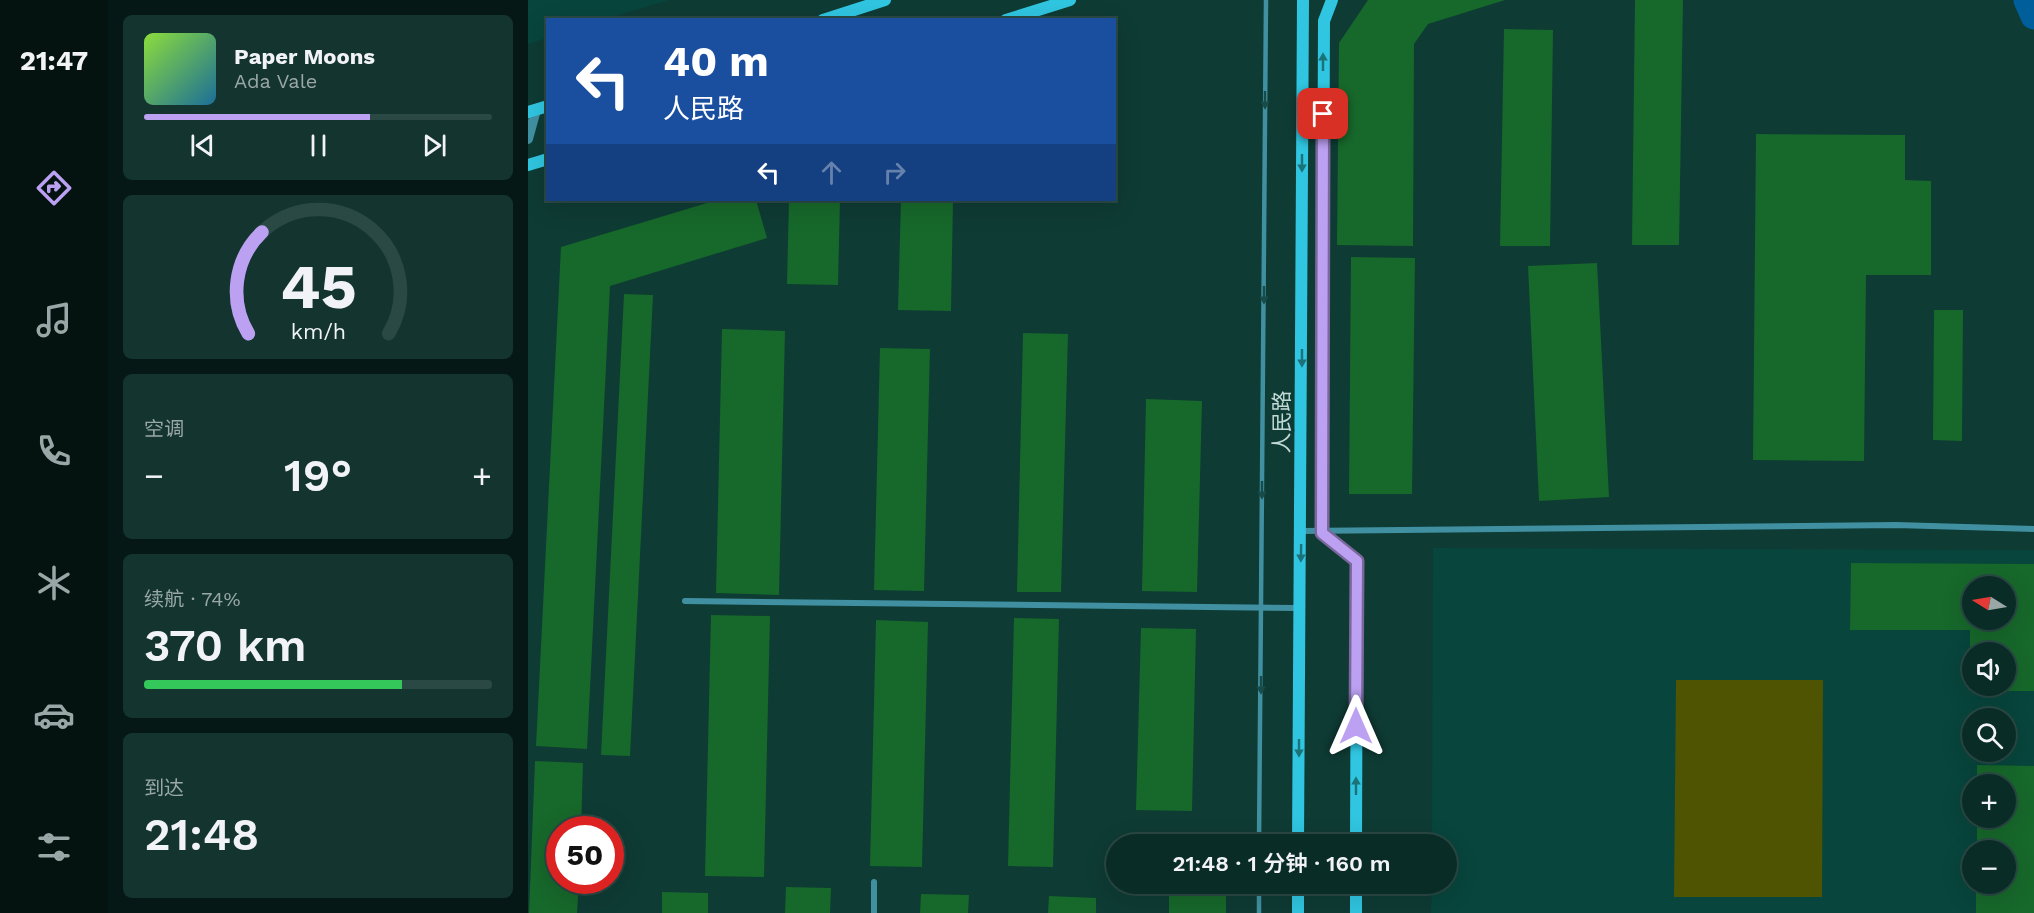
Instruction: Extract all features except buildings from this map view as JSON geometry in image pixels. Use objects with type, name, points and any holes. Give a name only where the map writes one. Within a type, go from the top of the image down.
[{"type":"main road","points":[[829,18],[885,0]]},
{"type":"main road","points":[[1012,18],[1070,0]]},
{"type":"main road","name":"人民路","points":[[1298,834],[1303,0]]},
{"type":"main road","name":"人民路","points":[[1322,533],[1324,21],[1332,0]]},
{"type":"main road","points":[[528,165],[546,160]]},
{"type":"main road","points":[[1322,533],[1357,561],[1356,834]]},
{"type":"main road","points":[[1298,894],[1298,913]]},
{"type":"main road","points":[[1356,894],[1356,913]]},
{"type":"street","points":[[528,139],[537,109]]},
{"type":"street","points":[[1301,531],[1322,533],[1896,525],[2034,530]]},
{"type":"street","points":[[685,601],[1300,608]]},
{"type":"street","points":[[874,882],[874,913]]},
{"type":"lane","points":[[1259,834],[1266,0]]},
{"type":"lane","points":[[1259,894],[1259,913]]},
{"type":"shaded area","points":[[528,0],[669,0],[609,18],[546,18],[546,38],[528,44]]},
{"type":"shaded area","points":[[1433,548],[2034,550],[2034,913],[1431,913],[1432,894],[1457,894],[1457,834],[1432,834]]},
{"type":"green space","points":[[1676,680],[1823,680],[1822,897],[1674,897]]},
{"type":"waterway","points":[[2027,0],[2034,16]]},
{"type":"route","points":[[1323,114],[1322,533],[1357,561],[1356,726]]}]
